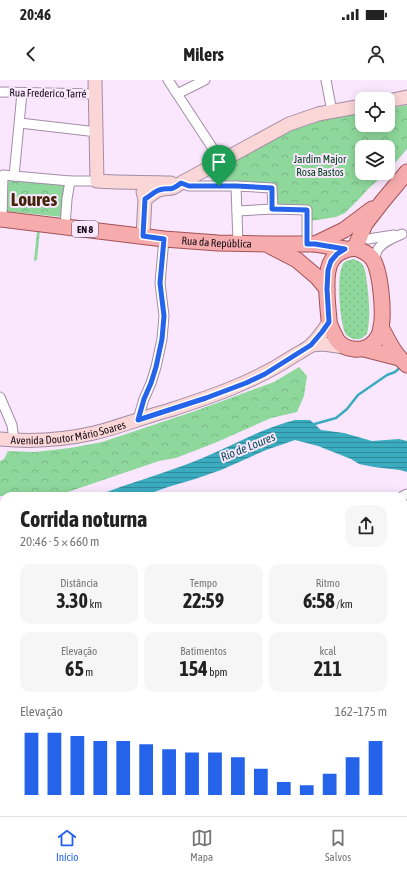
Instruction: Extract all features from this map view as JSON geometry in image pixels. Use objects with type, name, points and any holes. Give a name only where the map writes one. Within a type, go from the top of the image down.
[{"type":"main road","points":[[367,231],[379,280],[381,296],[381,327],[378,336],[372,344],[364,348],[354,350],[345,347],[337,341],[329,322],[327,289],[328,270],[331,261],[337,254],[350,249],[367,231],[382,202],[407,172]]},
{"type":"main road","points":[[311,244],[344,230],[382,202]]},
{"type":"main road","name":"Rua da República","points":[[1,219],[164,239],[267,244],[311,244],[364,251],[374,261]]},
{"type":"main road","name":"Rua da República","points":[[267,244],[297,260],[317,277],[327,289]]},
{"type":"main road","points":[[381,327],[390,345],[403,361]]},
{"type":"main road","points":[[364,348],[403,361]]},
{"type":"street","points":[[95,80],[97,182]]},
{"type":"street","points":[[168,80],[221,161]]},
{"type":"street","points":[[177,94],[205,80]]},
{"type":"street","points":[[326,80],[332,112]]},
{"type":"street","name":"Rua Frederico Tarré","points":[[0,92],[96,94]]},
{"type":"street","points":[[14,176],[22,93]]},
{"type":"street","points":[[395,100],[407,97]]},
{"type":"street","points":[[145,199],[156,191],[175,188],[181,183],[289,124],[318,114],[355,107]]},
{"type":"street","points":[[20,123],[97,132]]},
{"type":"street","points":[[1,219],[2,175],[70,181],[181,183],[189,186],[272,188],[272,209]]},
{"type":"street","points":[[65,227],[70,181]]},
{"type":"street","points":[[135,183],[141,187],[145,199],[143,236]]},
{"type":"street","points":[[236,186],[238,243]]},
{"type":"street","points":[[237,211],[272,209],[307,210],[311,244]]},
{"type":"street","points":[[367,231],[405,234]]},
{"type":"street","points":[[374,261],[379,248],[384,243],[405,234]]},
{"type":"street","points":[[138,420],[144,399],[151,383],[162,339],[164,316],[160,283],[164,239]]},
{"type":"street","name":"Avenida Doutor Mário Soares","points":[[0,439],[36,440],[69,437],[138,420],[206,398],[265,374],[311,345],[329,322]]},
{"type":"street","points":[[311,345],[323,344],[345,347]]},
{"type":"street","points":[[0,396],[4,417],[12,425],[14,440]]},
{"type":"green space","name":"Jardim Major Rosa Bastos","points":[[407,105],[407,149],[395,163],[395,140],[355,140],[355,180],[378,180],[345,213],[336,217],[311,221],[309,205],[276,206],[276,184],[212,182],[212,172],[290,131],[317,121],[355,114],[355,132],[395,132],[395,108]]},
{"type":"green space","points":[[12,180],[64,183],[62,217],[5,211],[7,184]]},
{"type":"green space","points":[[37,230],[40,230],[37,260],[34,261]]},
{"type":"green space","points":[[354,259],[361,263],[365,271],[369,308],[367,334],[357,339],[349,337],[345,333],[339,288],[343,264],[348,260]]},
{"type":"green space","points":[[299,367],[307,376],[304,396],[297,412],[271,418],[176,458],[159,461],[68,492],[0,492],[0,461],[4,459],[8,451],[35,452],[70,448],[102,442],[195,411],[274,382]]},
{"type":"water","name":"Rio de Loures","points":[[295,420],[310,420],[321,430],[344,433],[372,441],[399,439],[407,441],[407,472],[359,464],[351,459],[318,446],[295,440],[266,450],[221,470],[154,492],[107,492],[205,457],[283,423]]},
{"type":"waterway","points":[[311,425],[336,418],[347,409],[358,395],[402,366]]},
{"type":"district","name":"Loures","points":[[34,199]]},
{"type":"route","points":[[181,183],[189,186],[219,186],[272,188],[272,209],[307,210],[307,244],[345,249],[337,254],[331,261],[328,270],[327,289],[329,322],[311,345],[265,374],[226,391],[138,420],[156,367],[162,339],[164,316],[160,283],[164,239],[143,236],[145,199],[156,191],[175,188],[181,183]]}]
